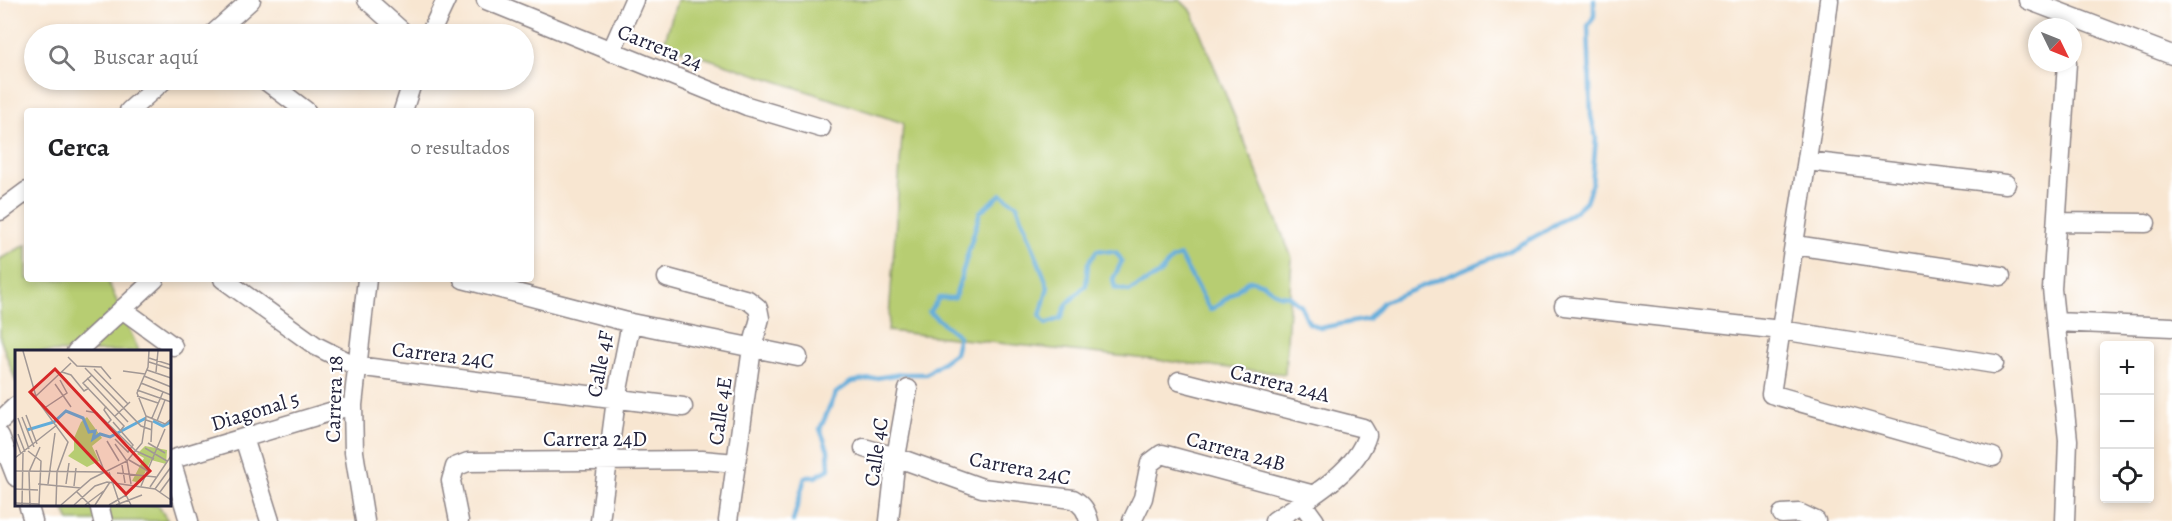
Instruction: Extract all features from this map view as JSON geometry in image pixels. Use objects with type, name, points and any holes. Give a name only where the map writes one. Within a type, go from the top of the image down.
[{"type":"street","points":[[224,24],[251,0]]},
{"type":"street","points":[[367,0],[394,24]]},
{"type":"street","points":[[435,24],[446,0]]},
{"type":"street","name":"Carrera 24","points":[[486,0],[747,106],[821,128]]},
{"type":"street","points":[[610,52],[634,0]]},
{"type":"street","points":[[1829,0],[1808,160],[1771,394],[1993,457]]},
{"type":"street","points":[[2028,0],[2065,18]]},
{"type":"street","points":[[2082,25],[2172,55]]},
{"type":"street","points":[[2065,521],[2068,440],[2052,289],[2066,72]]},
{"type":"street","points":[[138,108],[155,90]]},
{"type":"street","points":[[278,90],[302,108]]},
{"type":"street","points":[[404,108],[410,90]]},
{"type":"street","points":[[1808,160],[2006,184]]},
{"type":"street","points":[[0,211],[24,193]]},
{"type":"street","points":[[2057,222],[2146,223]]},
{"type":"street","points":[[1795,245],[2001,276]]},
{"type":"street","name":"Calle 4E","points":[[667,278],[748,300],[758,308],[760,318],[752,348],[728,521]]},
{"type":"street","points":[[77,350],[151,282]]},
{"type":"street","name":"Carrera 24C","points":[[227,282],[316,346],[356,366],[683,407]]},
{"type":"street","name":"Carrera 18","points":[[365,521],[354,452],[353,405],[367,282]]},
{"type":"street","points":[[475,282],[631,322],[798,357]]},
{"type":"street","points":[[1564,306],[1781,330],[1994,364]]},
{"type":"street","points":[[122,309],[174,346]]},
{"type":"street","name":"Calle 4F","points":[[600,521],[615,400],[631,322]]},
{"type":"street","points":[[2056,322],[2172,327]]},
{"type":"street","name":"Carrera 24A","points":[[1179,381],[1363,428],[1367,435],[1363,448],[1355,460],[1308,499]]},
{"type":"street","name":"Calle 4C","points":[[889,521],[896,457],[908,389]]},
{"type":"street","name":"Diagonal 5","points":[[171,460],[353,405]]},
{"type":"street","points":[[0,421],[15,407]]},
{"type":"street","points":[[0,436],[15,474]]},
{"type":"street","points":[[244,438],[270,521]]},
{"type":"street","name":"Carrera 24C","points":[[864,448],[982,488],[1073,500],[1086,510],[1089,521]]},
{"type":"street","name":"Carrera 24B","points":[[1132,521],[1143,498],[1150,463],[1162,454],[1308,499]]},
{"type":"street","name":"Carrera 24D","points":[[459,521],[451,481],[455,466],[468,462],[702,460],[736,463]]},
{"type":"street","points":[[171,463],[189,521]]},
{"type":"street","points":[[1274,521],[1308,499],[1315,521]]},
{"type":"street","points":[[29,506],[33,521]]},
{"type":"street","points":[[99,506],[103,521]]},
{"type":"street","points":[[1782,514],[1799,513],[1816,521]]},
{"type":"green space","points":[[677,0],[1180,0],[1192,12],[1292,258],[1285,374],[888,331],[903,123],[664,44]]},
{"type":"green space","points":[[24,246],[24,282],[108,282],[139,350],[15,350],[15,379],[0,338],[0,259]]},
{"type":"green space","points":[[62,506],[159,506],[168,521],[69,521]]},
{"type":"waterway","points":[[793,521],[805,477],[815,477],[829,469],[828,450],[820,429],[836,393],[851,382],[901,374],[926,374],[955,353],[959,336],[929,312],[939,298],[955,298],[980,212],[1001,194],[1017,205],[1048,287],[1040,316],[1046,324],[1061,318],[1067,304],[1086,285],[1088,263],[1097,250],[1116,252],[1122,261],[1113,279],[1115,288],[1129,291],[1158,275],[1172,259],[1180,256],[1210,310],[1250,280],[1263,284],[1279,295],[1289,296],[1301,306],[1309,323],[1320,328],[1368,319],[1383,302],[1507,252],[1574,212],[1586,201],[1592,183],[1596,138],[1591,116],[1588,26],[1594,16],[1594,0]]}]
